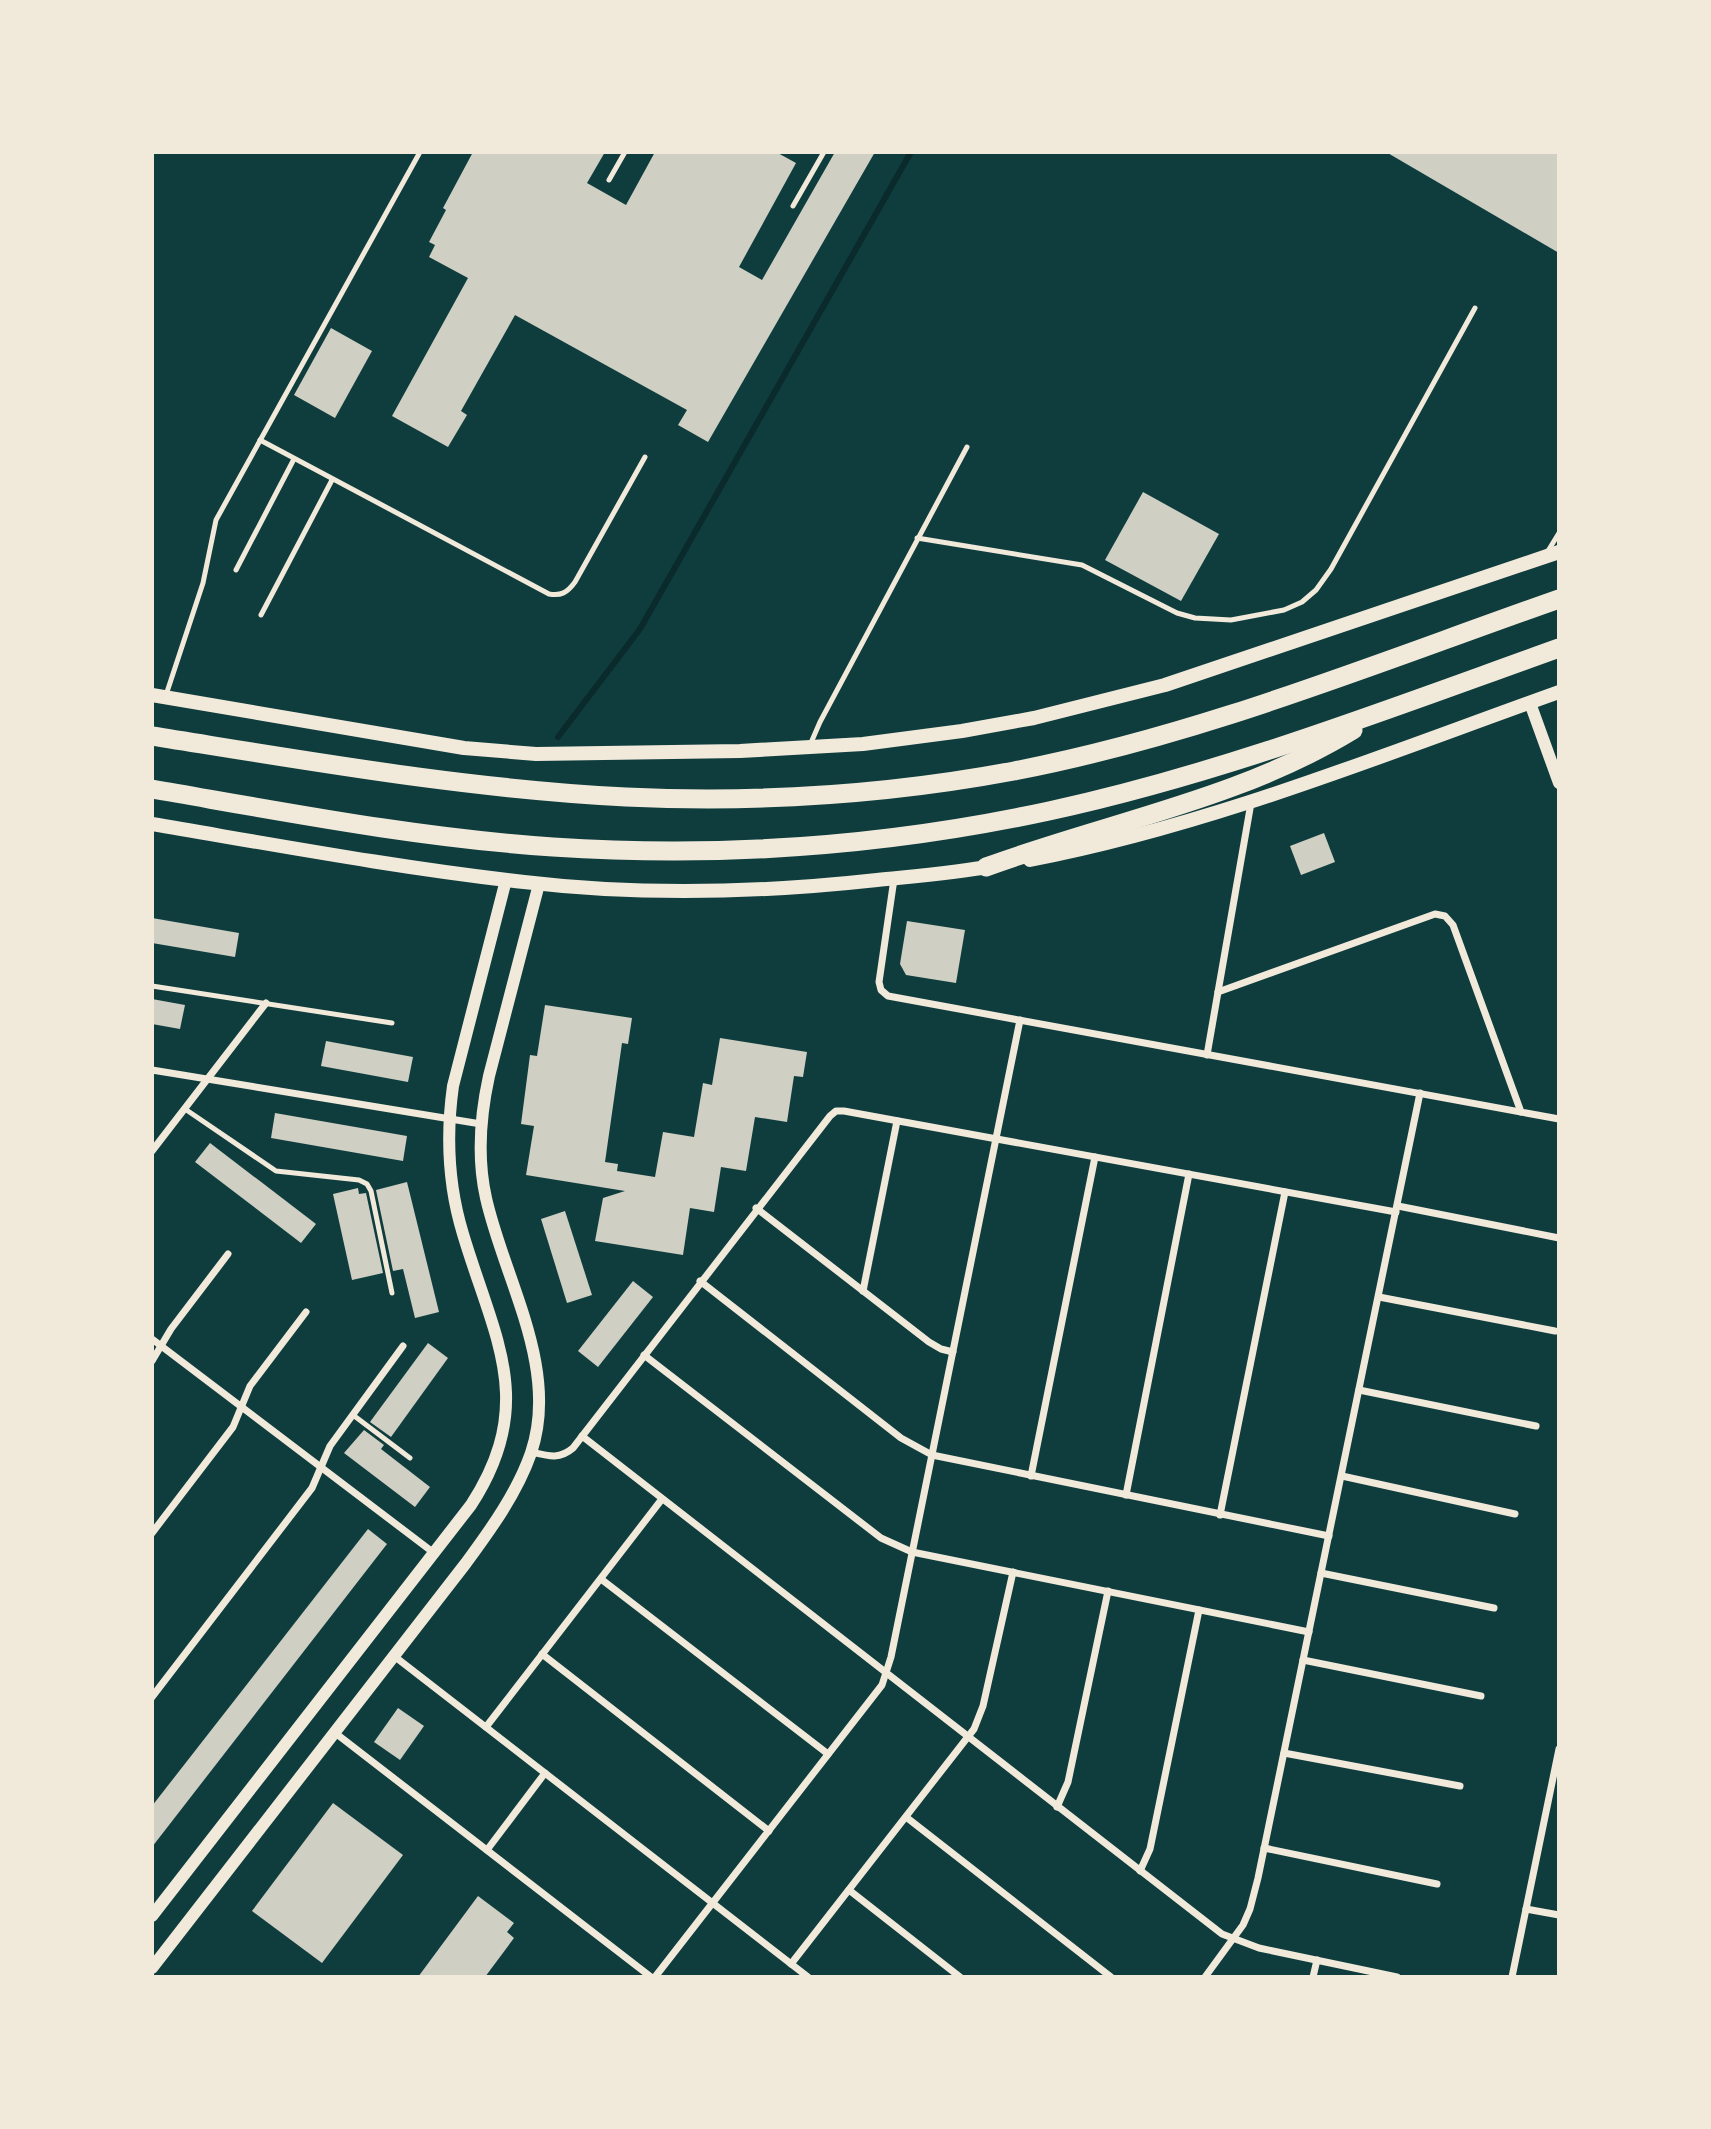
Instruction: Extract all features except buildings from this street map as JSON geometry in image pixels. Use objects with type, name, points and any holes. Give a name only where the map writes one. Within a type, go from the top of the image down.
[{"type":"highway","points":[[152,736],[474,782],[613,796],[679,799],[788,798],[907,788],[1016,771],[1193,727],[1253,709],[1559,599]]},
{"type":"highway","points":[[152,789],[394,829],[528,845],[664,850],[800,846],[909,835],[1009,819],[1182,778],[1380,712],[1559,648]]},
{"type":"highway","points":[[986,867],[1077,836],[1180,806],[1265,776],[1325,747],[1380,712]]},
{"type":"highway","points":[[152,725],[214,746]]},
{"type":"main road","points":[[159,696],[464,748],[536,754],[809,748],[863,744],[1034,718],[1117,698],[1227,665],[1552,554]]},
{"type":"main road","points":[[152,824],[349,857],[539,884],[717,892],[787,889],[986,867],[1129,838],[1251,803],[1559,692]]},
{"type":"street","points":[[1530,703],[1559,783]]},
{"type":"street","points":[[1207,1055],[1251,803]]},
{"type":"street","points":[[894,878],[878,982],[881,990],[892,997],[1559,1119]]},
{"type":"street","points":[[152,1916],[471,1505],[489,1474],[502,1440],[507,1406],[501,1352],[457,1209],[449,1156],[448,1119],[458,1067],[506,880]]},
{"type":"street","points":[[159,1977],[152,1970],[488,1533],[511,1496],[531,1452],[538,1410],[535,1362],[485,1195],[481,1170],[481,1124],[489,1076],[539,884]]},
{"type":"street","points":[[1218,992],[1435,914],[1445,916],[1453,925],[1521,1112]]},
{"type":"street","points":[[152,1152],[266,1003]]},
{"type":"street","points":[[334,1732],[653,1977],[878,1690],[886,1673],[1020,1020]]},
{"type":"street","points":[[152,1070],[481,1124]]},
{"type":"street","points":[[1205,1977],[1233,1940],[1250,1909],[1420,1093]]},
{"type":"street","points":[[531,1452],[556,1457],[573,1448],[756,1209],[836,1111],[1559,1238]]},
{"type":"street","points":[[863,1291],[897,1121]]},
{"type":"street","points":[[1031,1476],[1096,1157]]},
{"type":"street","points":[[1126,1495],[1189,1174]]},
{"type":"street","points":[[1220,1515],[1285,1192]]},
{"type":"street","points":[[756,1209],[935,1346],[953,1352]]},
{"type":"street","points":[[152,1361],[171,1329],[228,1254]]},
{"type":"street","points":[[700,1281],[901,1438],[932,1455],[1329,1536]]},
{"type":"street","points":[[1379,1297],[1555,1331]]},
{"type":"street","points":[[152,1534],[233,1427],[250,1387],[306,1312]]},
{"type":"street","points":[[152,1339],[433,1553]]},
{"type":"street","points":[[152,1697],[312,1488],[330,1446],[403,1346]]},
{"type":"street","points":[[644,1355],[881,1538],[912,1552],[1309,1632]]},
{"type":"street","points":[[1359,1390],[1536,1426]]},
{"type":"street","points":[[582,1436],[1057,1807],[1233,1940],[1397,1977]]},
{"type":"street","points":[[1342,1476],[1515,1514]]},
{"type":"street","points":[[486,1727],[662,1499]]},
{"type":"street","points":[[791,1964],[979,1720],[1013,1572]]},
{"type":"street","points":[[1321,1573],[1494,1608]]},
{"type":"street","points":[[601,1579],[828,1754]]},
{"type":"street","points":[[1057,1807],[1068,1782],[1108,1591]]},
{"type":"street","points":[[1140,1871],[1150,1849],[1199,1610]]},
{"type":"street","points":[[542,1654],[769,1831]]},
{"type":"street","points":[[394,1656],[808,1977]]},
{"type":"street","points":[[1303,1660],[1481,1696]]},
{"type":"street","points":[[1512,1977],[1559,1749]]},
{"type":"street","points":[[1284,1753],[1461,1786]]},
{"type":"street","points":[[487,1850],[545,1773]]},
{"type":"street","points":[[1549,1796],[1559,1798]]},
{"type":"street","points":[[906,1817],[1111,1977]]},
{"type":"street","points":[[1264,1848],[1437,1884]]},
{"type":"street","points":[[849,1890],[960,1977]]},
{"type":"street","points":[[1526,1909],[1559,1915]]},
{"type":"street","points":[[1313,1977],[1317,1960]]},
{"type":"street","points":[[1212,1977],[1214,1965]]},
{"type":"lane","points":[[159,696],[203,583],[216,520],[420,152]]},
{"type":"lane","points":[[609,180],[625,152]]},
{"type":"lane","points":[[793,206],[824,152]]},
{"type":"lane","points":[[918,538],[1082,565],[1177,613],[1195,618],[1231,620],[1284,610],[1302,602],[1316,590],[1331,569],[1475,308]]},
{"type":"lane","points":[[260,440],[549,594],[556,595],[564,594],[575,582],[645,457]]},
{"type":"lane","points":[[809,748],[820,722],[967,447]]},
{"type":"lane","points":[[236,570],[294,459]]},
{"type":"lane","points":[[261,615],[332,480]]},
{"type":"lane","points":[[1552,554],[1559,533]]},
{"type":"lane","points":[[152,986],[392,1023]]},
{"type":"lane","points":[[185,1109],[276,1171],[359,1180],[367,1184],[371,1191],[392,1293]]},
{"type":"lane","points":[[353,1415],[410,1458]]},
{"type":"waterway","points":[[558,737],[640,629],[911,152]]}]
